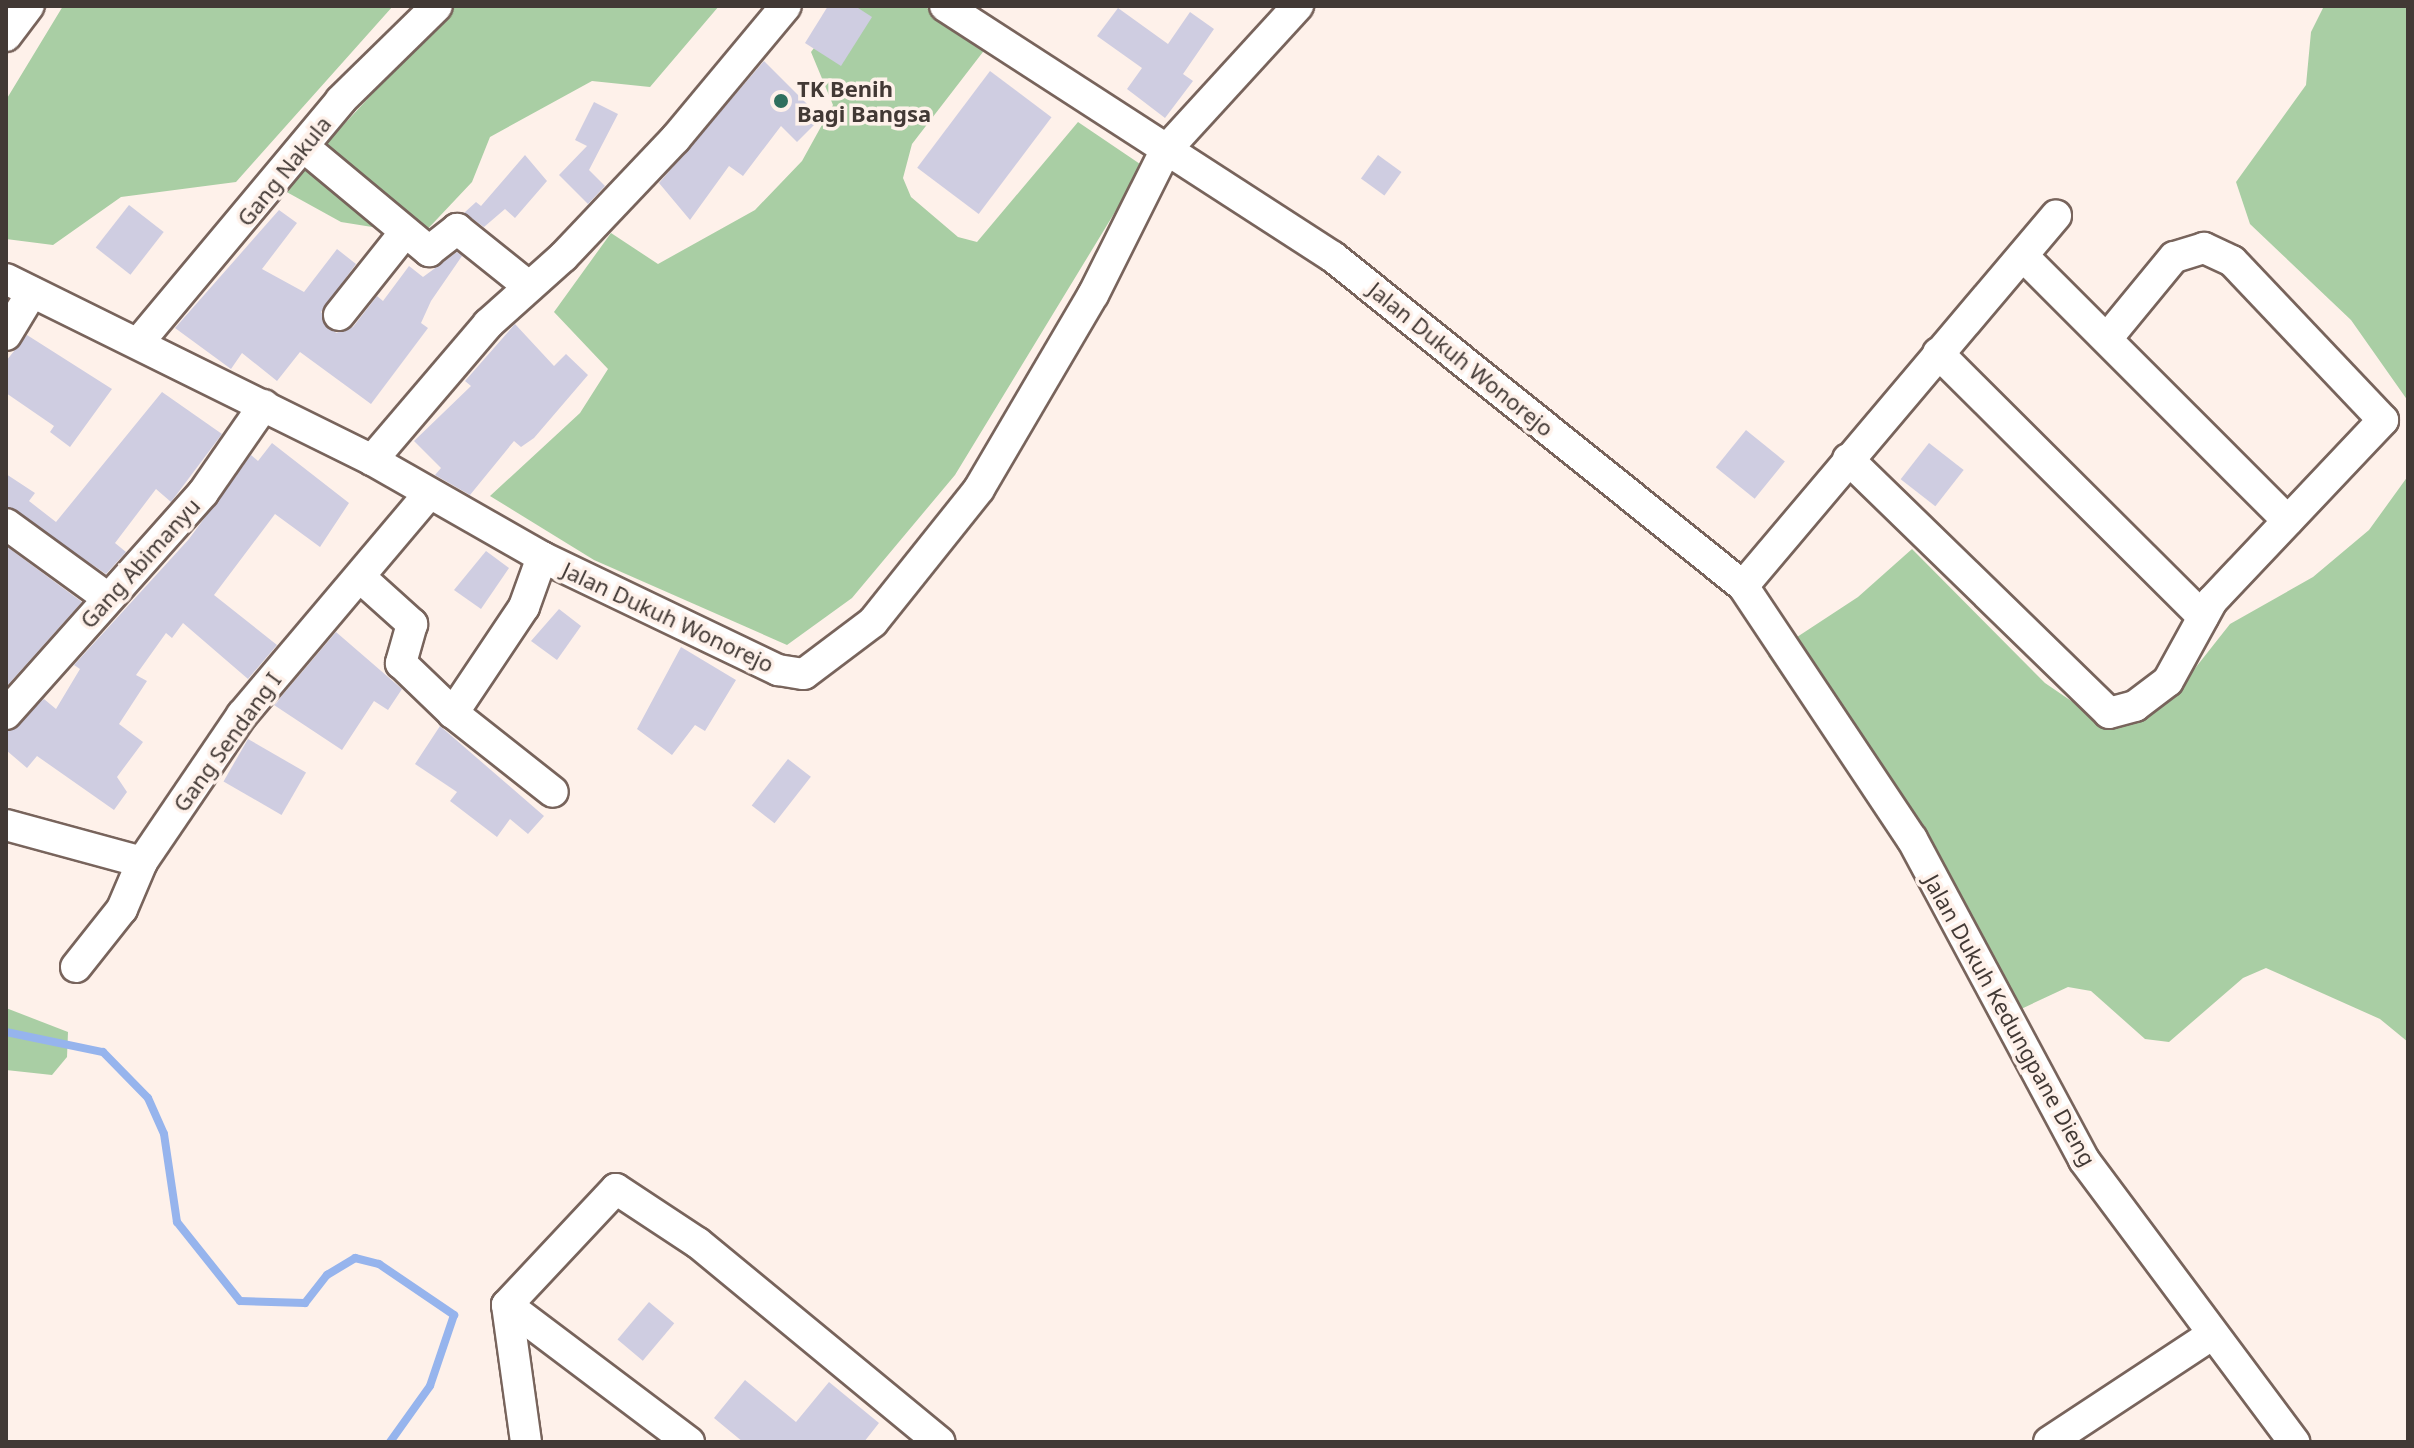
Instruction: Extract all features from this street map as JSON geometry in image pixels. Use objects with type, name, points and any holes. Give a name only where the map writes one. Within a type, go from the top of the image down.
[{"type":"street","points":[[6,36],[29,6]]},
{"type":"street","name":"Gang Nakula","points":[[139,342],[341,100],[437,6]]},
{"type":"street","points":[[372,460],[527,285],[675,139],[786,6]]},
{"type":"street","name":"Jalan Dukuh Wonorejo","points":[[945,6],[1333,257],[1743,586]]},
{"type":"street","points":[[1165,151],[1298,6]]},
{"type":"street","points":[[304,147],[405,232],[433,251],[457,229],[527,285]]},
{"type":"street","name":"Jalan Dukuh Wonorejo","points":[[19,286],[139,342],[372,460],[542,557],[778,670],[804,674],[836,656],[873,622],[979,489],[1093,295],[1165,151]]},
{"type":"street","points":[[1743,586],[2056,216]]},
{"type":"street","points":[[339,315],[405,232]]},
{"type":"street","points":[[1848,459],[2109,713],[2135,706],[2168,681],[2203,617],[2288,521],[2380,432],[2383,420],[2373,404],[2232,261],[2204,248],[2174,257],[2109,336]]},
{"type":"street","points":[[2024,257],[2109,336],[2288,521]]},
{"type":"street","points":[[6,335],[19,286]]},
{"type":"street","points":[[1938,353],[2203,617]]},
{"type":"street","name":"Gang Abimanyu","points":[[6,714],[203,493],[264,405]]},
{"type":"street","name":"Gang Sendang I","points":[[76,967],[122,909],[142,862],[242,715],[429,494]]},
{"type":"street","points":[[6,524],[108,598]]},
{"type":"street","points":[[453,713],[524,607],[542,557]]},
{"type":"street","points":[[361,578],[412,624],[401,663],[453,713],[553,792]]},
{"type":"street","name":"Jalan Dukuh Kedungpane Dieng","points":[[1743,586],[1912,839],[2084,1160],[2211,1335],[2294,1442]]},
{"type":"street","points":[[6,825],[142,862]]},
{"type":"street","points":[[507,1305],[616,1189],[698,1243],[939,1442]]},
{"type":"street","points":[[507,1305],[691,1441]]},
{"type":"street","points":[[507,1305],[526,1442]]},
{"type":"street","points":[[2049,1442],[2211,1335]]},
{"type":"green space","points":[[63,6],[393,6],[236,182],[121,197],[53,245],[6,239],[6,100]]},
{"type":"green space","points":[[454,6],[719,6],[650,87],[592,81],[490,137],[472,182],[422,235],[341,222],[283,190]]},
{"type":"green space","points":[[845,6],[924,6],[986,48],[912,144],[903,178],[911,197],[958,237],[977,242],[1078,122],[1143,166],[955,475],[852,598],[787,645],[594,560],[490,496],[580,413],[608,369],[554,312],[611,233],[658,264],[755,210],[802,161],[833,105],[811,52]]},
{"type":"green space","points":[[2324,6],[2408,6],[2408,401],[2351,320],[2250,224],[2236,182],[2306,85],[2311,32]]},
{"type":"green space","points":[[2408,476],[2408,1042],[2380,1019],[2266,968],[2243,978],[2169,1042],[2145,1039],[2091,991],[2068,987],[1991,1023],[1898,845],[1768,656],[1858,597],[1912,549],[2045,683],[2102,722],[2185,681],[2230,624],[2313,577],[2369,530]]},
{"type":"green space","points":[[6,1008],[68,1032],[67,1057],[52,1075],[6,1070]]},
{"type":"building","points":[[828,6],[855,6],[872,17],[841,66],[805,43]]},
{"type":"building","points":[[1118,8],[1168,44],[1190,12],[1214,29],[1183,74],[1193,81],[1165,118],[1127,89],[1142,68],[1097,36]]},
{"type":"building","points":[[764,61],[821,118],[797,142],[781,126],[743,176],[729,166],[690,220],[659,183]]},
{"type":"building","points":[[990,71],[1051,117],[979,214],[917,168]]},
{"type":"building","points":[[594,102],[618,114],[589,170],[605,186],[588,204],[559,175],[587,146],[575,140]]},
{"type":"building","points":[[525,155],[547,181],[515,218],[505,209],[484,227],[464,213],[476,202],[481,206]]},
{"type":"building","points":[[1378,155],[1401,172],[1384,196],[1361,178]]},
{"type":"building","points":[[129,205],[164,232],[130,275],[96,248]]},
{"type":"building","points":[[279,210],[297,223],[262,269],[304,292],[337,249],[356,264],[321,312],[336,333],[353,327],[377,296],[383,301],[409,266],[423,277],[457,252],[462,256],[431,301],[421,323],[428,328],[371,404],[300,352],[277,381],[242,353],[231,369],[175,328]]},
{"type":"building","points":[[515,324],[554,366],[566,354],[588,375],[534,438],[521,447],[514,441],[470,495],[435,475],[441,468],[414,441],[471,386],[465,381]]},
{"type":"building","points":[[27,335],[112,389],[70,447],[50,432],[54,426],[6,393],[6,361]]},
{"type":"building","points":[[162,392],[222,434],[171,502],[156,489],[115,543],[126,552],[106,574],[6,506],[6,474],[35,493],[29,501],[56,522]]},
{"type":"building","points":[[1746,430],[1785,461],[1755,499],[1716,467]]},
{"type":"building","points":[[272,443],[349,503],[320,547],[275,514],[214,595],[277,645],[248,679],[183,623],[172,638],[166,633],[136,675],[147,681],[119,724],[143,742],[117,777],[127,792],[114,810],[37,756],[27,768],[6,750],[6,732],[44,699],[56,709],[80,669],[74,665],[189,539],[251,455],[258,461]]},
{"type":"building","points":[[1929,443],[1964,470],[1935,506],[1901,479]]},
{"type":"building","points":[[6,546],[82,602],[6,687]]},
{"type":"building","points":[[486,551],[509,568],[481,609],[454,590]]},
{"type":"building","points":[[559,609],[581,626],[557,660],[531,641]]},
{"type":"building","points":[[336,632],[402,689],[388,710],[374,701],[342,750],[274,705]]},
{"type":"building","points":[[681,647],[736,680],[705,731],[695,725],[672,755],[637,729]]},
{"type":"building","points":[[440,726],[544,816],[528,834],[510,819],[497,837],[450,801],[457,792],[415,764]]},
{"type":"building","points":[[248,739],[306,772],[282,815],[224,781]]},
{"type":"building","points":[[788,759],[811,777],[775,823],[752,805]]},
{"type":"building","points":[[649,1302],[674,1323],[643,1361],[618,1340]]},
{"type":"building","points":[[745,1380],[796,1422],[829,1382],[879,1423],[864,1442],[743,1442],[714,1418]]},
{"type":"waterway","points":[[6,1032],[103,1052],[148,1098],[164,1134],[177,1222],[240,1301],[305,1303],[327,1275],[355,1258],[379,1264],[454,1315],[430,1386],[390,1442]]},
{"type":"place","name":"TK Benih Bagi Bangsa","points":[[781,101]]}]
